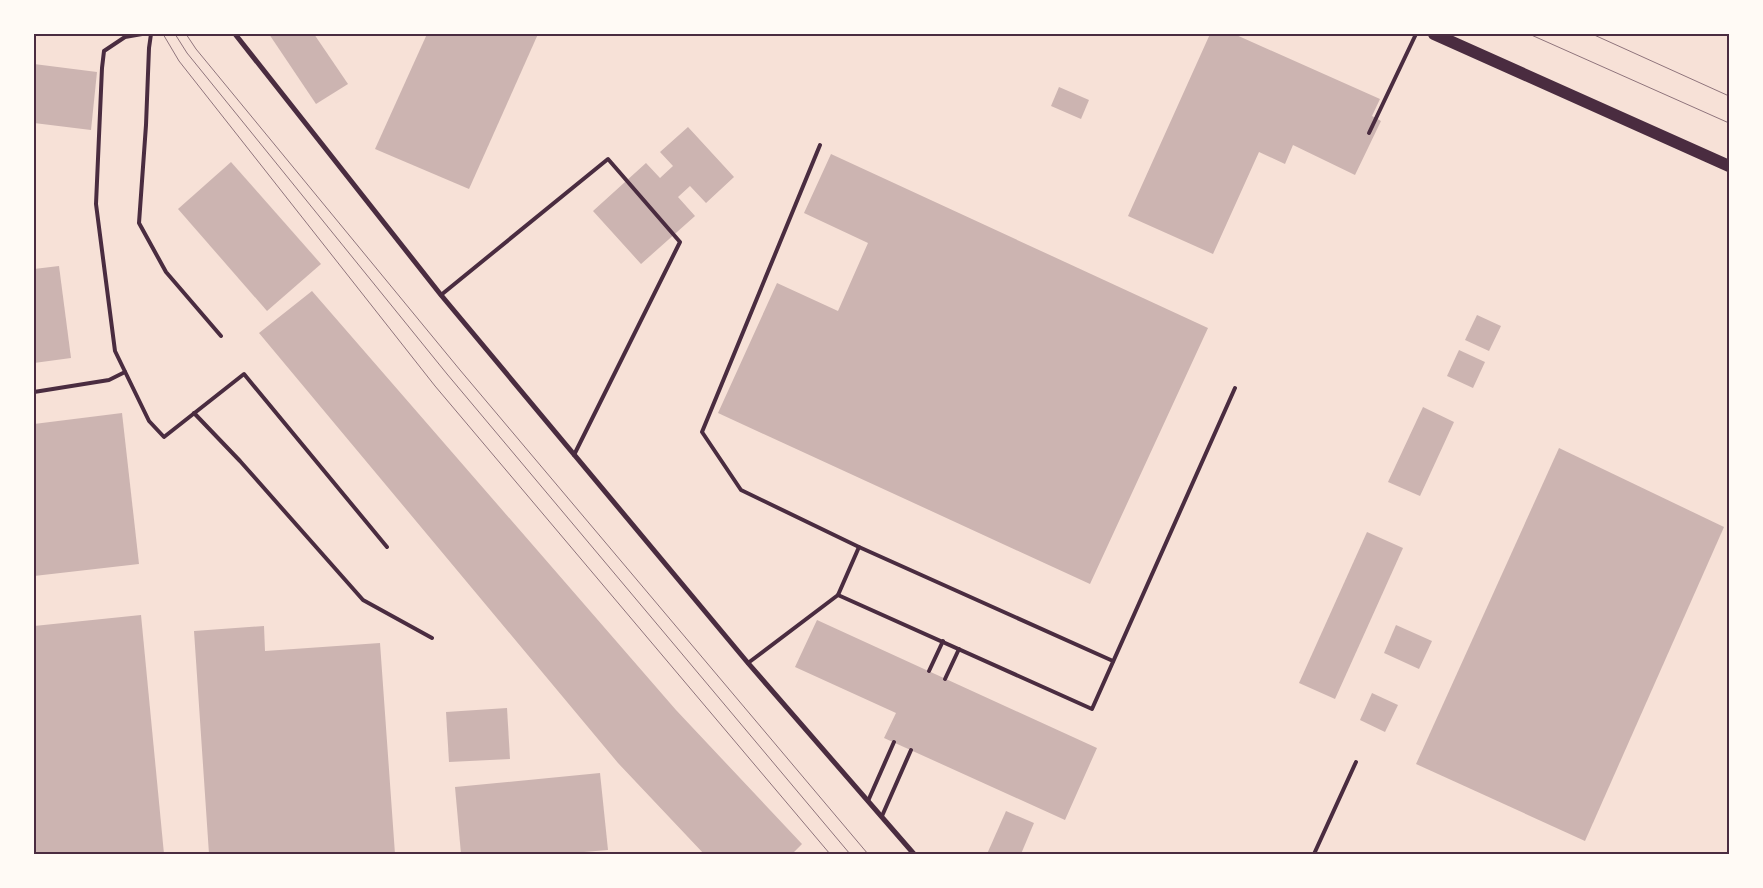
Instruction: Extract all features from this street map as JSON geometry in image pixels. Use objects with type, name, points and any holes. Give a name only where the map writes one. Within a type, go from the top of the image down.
[{"type":"main road","points":[[1434,34],[1729,166]]},
{"type":"street","points":[[235,34],[441,295],[748,663],[914,854]]},
{"type":"lane","points":[[142,34],[125,37],[104,51],[102,68],[96,204],[115,351],[125,372],[149,421],[164,436],[244,374],[387,547]]},
{"type":"lane","points":[[151,34],[148,48],[146,125],[139,223],[166,272],[221,336]]},
{"type":"lane","points":[[1369,133],[1416,34]]},
{"type":"lane","points":[[820,145],[702,432],[741,490],[859,546],[1113,661]]},
{"type":"lane","points":[[441,295],[608,159],[680,242],[574,455]]},
{"type":"lane","points":[[34,392],[109,380],[125,372]]},
{"type":"lane","points":[[838,595],[1092,708],[1235,388]]},
{"type":"lane","points":[[194,413],[240,461],[363,600],[432,638]]},
{"type":"lane","points":[[748,663],[838,595],[859,546]]},
{"type":"lane","points":[[929,671],[943,641]]},
{"type":"lane","points":[[945,679],[959,649]]},
{"type":"lane","points":[[868,801],[894,742]]},
{"type":"lane","points":[[882,816],[911,750]]},
{"type":"lane","points":[[1314,854],[1356,762]]},
{"type":"building","points":[[269,34],[314,34],[348,84],[316,104]]},
{"type":"building","points":[[427,34],[538,34],[469,189],[375,149]]},
{"type":"building","points":[[1210,34],[1234,34],[1380,99],[1372,116],[1381,121],[1355,175],[1293,145],[1285,164],[1259,152],[1213,254],[1128,216]]},
{"type":"building","points":[[34,64],[97,72],[91,130],[34,123]]},
{"type":"building","points":[[1059,87],[1089,100],[1081,119],[1051,106]]},
{"type":"building","points":[[688,127],[734,177],[706,203],[690,186],[678,197],[695,216],[641,264],[593,211],[646,163],[660,178],[673,166],[660,152]]},
{"type":"building","points":[[831,154],[1208,328],[1090,584],[718,413],[777,283],[838,311],[868,243],[804,213]]},
{"type":"building","points":[[231,162],[321,264],[267,311],[178,209]]},
{"type":"building","points":[[59,266],[71,358],[34,363],[34,269]]},
{"type":"building","points":[[312,291],[676,710],[802,844],[792,854],[704,854],[618,763],[259,333]]},
{"type":"building","points":[[1477,315],[1501,326],[1489,351],[1465,340]]},
{"type":"building","points":[[1459,350],[1485,362],[1473,388],[1447,376]]},
{"type":"building","points":[[1423,407],[1454,422],[1420,496],[1388,482]]},
{"type":"building","points":[[122,413],[139,564],[34,576],[34,424]]},
{"type":"building","points":[[1559,448],[1724,527],[1585,841],[1416,764]]},
{"type":"building","points":[[1367,532],[1403,548],[1335,699],[1299,683]]},
{"type":"building","points":[[141,615],[164,854],[34,854],[34,626]]},
{"type":"building","points":[[817,620],[1097,748],[1065,820],[884,738],[896,713],[795,667]]},
{"type":"building","points":[[1396,625],[1432,641],[1419,669],[1384,653]]},
{"type":"building","points":[[264,626],[265,651],[380,643],[395,854],[209,854],[194,631]]},
{"type":"building","points":[[1372,693],[1398,705],[1385,732],[1360,720]]},
{"type":"building","points":[[507,708],[510,759],[449,762],[446,712]]},
{"type":"building","points":[[600,773],[608,850],[560,854],[461,854],[455,787]]},
{"type":"building","points":[[1006,811],[1034,823],[1021,854],[987,854]]},
{"type":"tram line","points":[[163,34],[179,61],[435,386],[830,854]]},
{"type":"tram line","points":[[175,34],[187,53],[447,374],[850,854]]},
{"type":"tram line","points":[[186,34],[196,49],[460,370],[868,854]]},
{"type":"tram line","points":[[1529,34],[1729,123]]},
{"type":"tram line","points":[[1592,34],[1729,96]]}]
